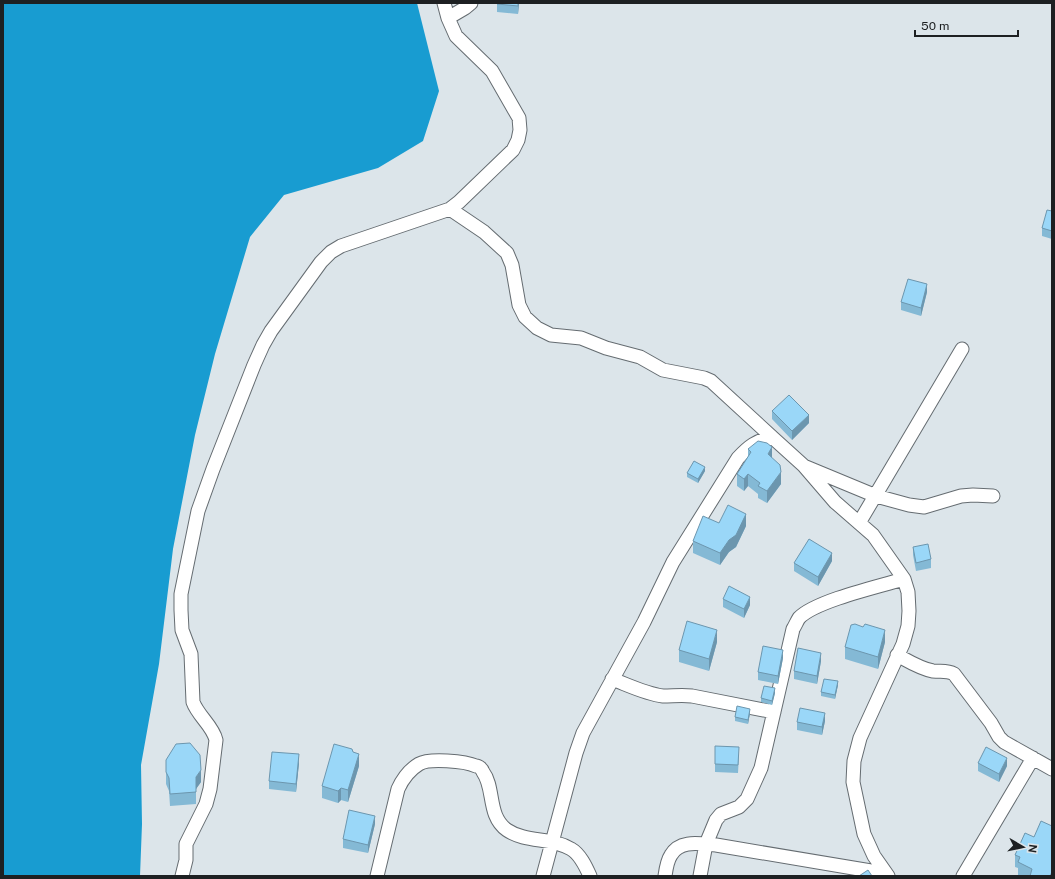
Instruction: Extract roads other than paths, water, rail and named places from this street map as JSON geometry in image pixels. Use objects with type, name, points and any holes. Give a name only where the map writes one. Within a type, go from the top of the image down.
[{"type":"street","points":[[182,876],[186,860],[186,844],[206,804],[210,789],[216,740],[215,735],[195,709],[193,702],[191,654],[182,630],[181,594],[198,511],[254,365],[270,331],[321,262],[331,252],[341,246],[450,209],[513,150],[518,140],[520,130],[519,118],[492,71],[456,36],[448,18],[444,3]]},
{"type":"street","points":[[448,18],[471,3]]},
{"type":"street","points":[[450,209],[484,232],[507,253],[512,265],[519,305],[525,317],[537,328],[551,335],[581,338],[606,348],[640,357],[663,370],[704,378],[711,381],[804,466],[834,502],[873,535],[904,579],[908,592],[908,626],[903,644],[860,738],[854,761],[853,782],[864,834],[874,856],[888,876]]},
{"type":"street","points":[[859,524],[962,349]]},
{"type":"street","points":[[543,876],[579,743],[612,679],[644,622],[672,562],[738,458],[759,440],[772,437]]},
{"type":"street","points":[[804,466],[876,496],[895,502],[924,507],[961,496],[993,496]]},
{"type":"street","points":[[700,876],[706,844],[718,816],[739,807],[747,799],[761,768],[793,629],[799,618],[812,609],[834,600],[904,579]]},
{"type":"street","points":[[898,655],[925,669],[933,671],[949,671],[954,674],[992,723],[1004,742],[1052,769]]},
{"type":"street","points":[[612,679],[663,696],[692,696],[774,712]]},
{"type":"street","points":[[963,876],[1032,758]]},
{"type":"street","points":[[378,876],[398,789],[402,780],[420,763],[444,760],[478,766],[484,772],[493,808],[506,829],[519,836],[552,842],[572,849],[585,866],[590,876]]},
{"type":"street","points":[[665,876],[670,856],[676,848],[682,845],[695,843],[871,871],[888,876]]},
{"type":"water","points":[[3,3],[417,3],[439,91],[423,141],[378,168],[284,195],[250,237],[215,354],[195,435],[173,549],[159,664],[141,765],[142,824],[140,876],[3,876]]}]
